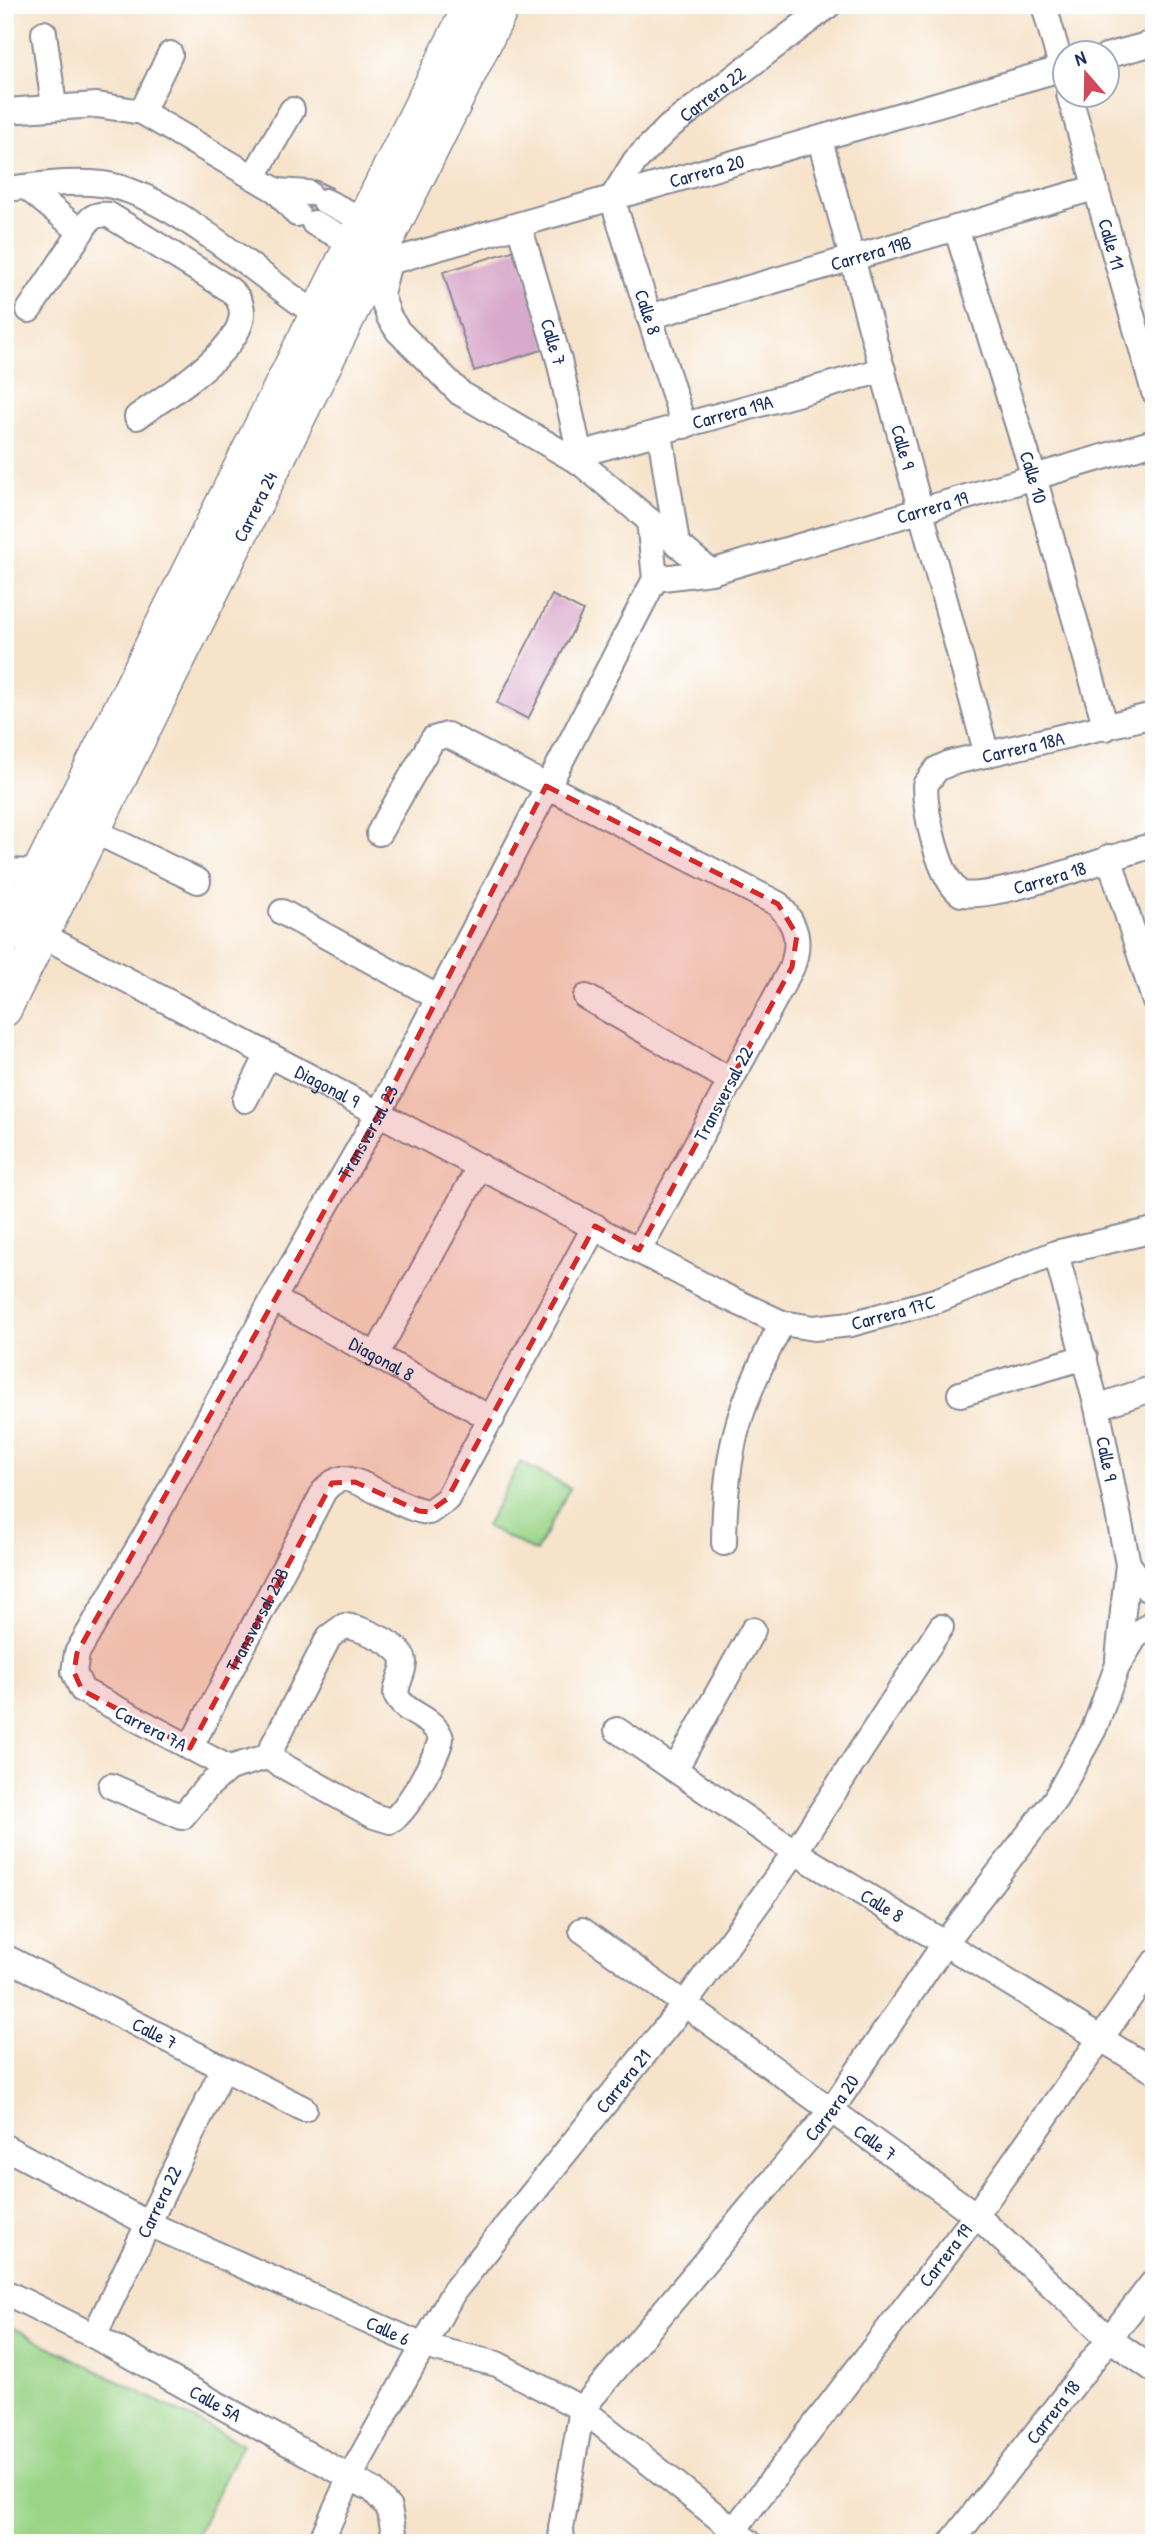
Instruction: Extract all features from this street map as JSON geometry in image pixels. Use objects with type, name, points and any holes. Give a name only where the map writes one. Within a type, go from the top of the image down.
[{"type":"main road","name":"Carrera 24","points":[[5,1010],[342,331],[470,5]]},
{"type":"main road","name":"Carrera 24","points":[[10,929],[315,314],[375,243],[504,5]]},
{"type":"street","name":"Carrera 22","points":[[612,198],[635,161],[669,127],[829,5]]},
{"type":"street","points":[[1044,5],[1054,38]]},
{"type":"street","points":[[44,33],[54,106]]},
{"type":"street","points":[[1120,52],[1154,43]]},
{"type":"street","points":[[142,112],[170,54]]},
{"type":"street","name":"Carrera 20","points":[[375,243],[519,225],[1050,75]]},
{"type":"street","points":[[5,111],[97,105],[142,112],[277,191],[375,243],[381,294],[398,331],[460,393],[581,459],[711,572]]},
{"type":"street","name":"Calle 11","points":[[1073,108],[1154,392]]},
{"type":"street","points":[[254,176],[292,110]]},
{"type":"street","name":"Calle 9","points":[[820,140],[987,755]]},
{"type":"street","points":[[16,188],[103,184],[157,200],[342,331]]},
{"type":"street","points":[[16,188],[81,232]]},
{"type":"street","name":"Carrera 19B","points":[[649,317],[1094,188]]},
{"type":"street","name":"Calle 8","points":[[612,198],[684,426]]},
{"type":"street","points":[[29,310],[95,215],[109,215],[229,289],[242,304],[243,316],[239,329],[223,352],[137,417]]},
{"type":"street","name":"Calle 7","points":[[519,225],[559,360],[581,459]]},
{"type":"street","name":"Calle 10","points":[[956,228],[1034,477],[1106,728]]},
{"type":"street","name":"Carrera 19A","points":[[581,459],[660,433],[883,370]]},
{"type":"street","points":[[660,433],[677,544]]},
{"type":"street","name":"Carrera 19","points":[[711,572],[1154,442]]},
{"type":"street","points":[[649,520],[655,579],[711,572]]},
{"type":"street","name":"Transversal 23","points":[[77,1681],[74,1672],[77,1653],[152,1524],[273,1299],[379,1113],[655,579]]},
{"type":"street","name":"Carrera 18A","points":[[947,880],[926,811],[925,785],[937,769],[1154,715]]},
{"type":"street","points":[[379,833],[430,744],[439,736],[453,737],[546,786]]},
{"type":"street","name":"Transversal 22","points":[[546,786],[778,904],[792,919],[797,934],[798,950],[792,967],[639,1250]]},
{"type":"street","points":[[94,831],[122,848],[198,881]]},
{"type":"street","name":"Carrera 18","points":[[947,880],[961,894],[978,894],[1017,886],[1154,845]]},
{"type":"street","points":[[1109,857],[1154,999]]},
{"type":"street","points":[[5,871],[39,872]]},
{"type":"street","points":[[282,912],[437,997]]},
{"type":"street","name":"Diagonal 9","points":[[10,929],[41,935],[639,1250]]},
{"type":"street","points":[[586,997],[730,1080]]},
{"type":"street","points":[[245,1100],[268,1055]]},
{"type":"street","points":[[376,1355],[480,1166]]},
{"type":"street","points":[[492,1419],[595,1226]]},
{"type":"street","name":"Carrera 17C","points":[[639,1250],[782,1323],[814,1328],[851,1324],[938,1300],[1056,1253],[1154,1230]]},
{"type":"street","name":"Calle 9","points":[[1056,1253],[1097,1407],[1129,1564],[1117,1667]]},
{"type":"street","name":"Diagonal 8","points":[[273,1299],[492,1419]]},
{"type":"street","points":[[724,1543],[725,1485],[735,1427],[753,1378],[782,1323]]},
{"type":"street","points":[[960,1394],[1085,1357]]},
{"type":"street","points":[[1097,1407],[1154,1388]]},
{"type":"street","name":"Transversal 22B","points":[[190,1748],[324,1491],[332,1483],[347,1479],[408,1509],[429,1512],[447,1499],[492,1419]]},
{"type":"street","points":[[1129,1564],[1147,1589],[1154,1591]]},
{"type":"street","points":[[1117,1667],[1135,1637],[1154,1621]]},
{"type":"street","points":[[111,1786],[172,1815],[182,1817],[214,1780],[229,1768],[267,1757],[374,1816],[390,1821],[400,1815],[434,1756],[441,1738],[430,1723],[398,1700],[396,1687],[404,1662],[401,1653],[361,1628],[344,1626],[329,1637],[267,1757]]},
{"type":"street","name":"Carrera 21","points":[[320,2543],[350,2477],[454,2291],[684,2005],[795,1852],[941,1627]]},
{"type":"street","points":[[676,1768],[753,1630]]},
{"type":"street","name":"Carrera 20","points":[[562,2543],[561,2528],[582,2409],[830,2112],[945,1943],[1056,1798],[1094,1729],[1117,1667]]},
{"type":"street","name":"Carrera 7A","points":[[77,1681],[94,1698],[229,1768]]},
{"type":"street","name":"Calle 8","points":[[617,1730],[795,1852],[1154,2071]]},
{"type":"street","name":"Calle 7","points":[[582,1930],[830,2112],[976,2215],[1107,2337],[1154,2370]]},
{"type":"street","name":"Calle 7","points":[[5,1956],[304,2109]]},
{"type":"street","name":"Carrera 19","points":[[739,2539],[976,2215],[1154,1963]]},
{"type":"street","name":"Carrera 22","points":[[94,2336],[223,2069]]},
{"type":"street","name":"Calle 6","points":[[5,2147],[147,2223],[423,2346],[497,2364],[582,2409],[739,2539]]},
{"type":"street","name":"Carrera 18","points":[[951,2543],[1107,2337],[1154,2281]]},
{"type":"street","name":"Calle 5A","points":[[5,2292],[94,2336],[373,2490],[389,2508],[396,2542]]},
{"type":"highlighted area","points":[[546,786],[778,904],[797,935],[792,967],[639,1250],[595,1226],[447,1499],[429,1512],[419,1511],[355,1482],[332,1483],[190,1748],[82,1690],[74,1672],[77,1653],[379,1113]]},
{"type":"green space","points":[[520,1462],[570,1488],[536,1552],[486,1526]]},
{"type":"green space","points":[[5,2324],[242,2444],[192,2543],[5,2543]]},
{"type":"building","points":[[315,180],[332,188],[311,229],[294,220]]},
{"type":"building","points":[[519,249],[548,348],[474,371],[443,272]]},
{"type":"building","points":[[552,595],[583,611],[528,719],[497,703]]}]
